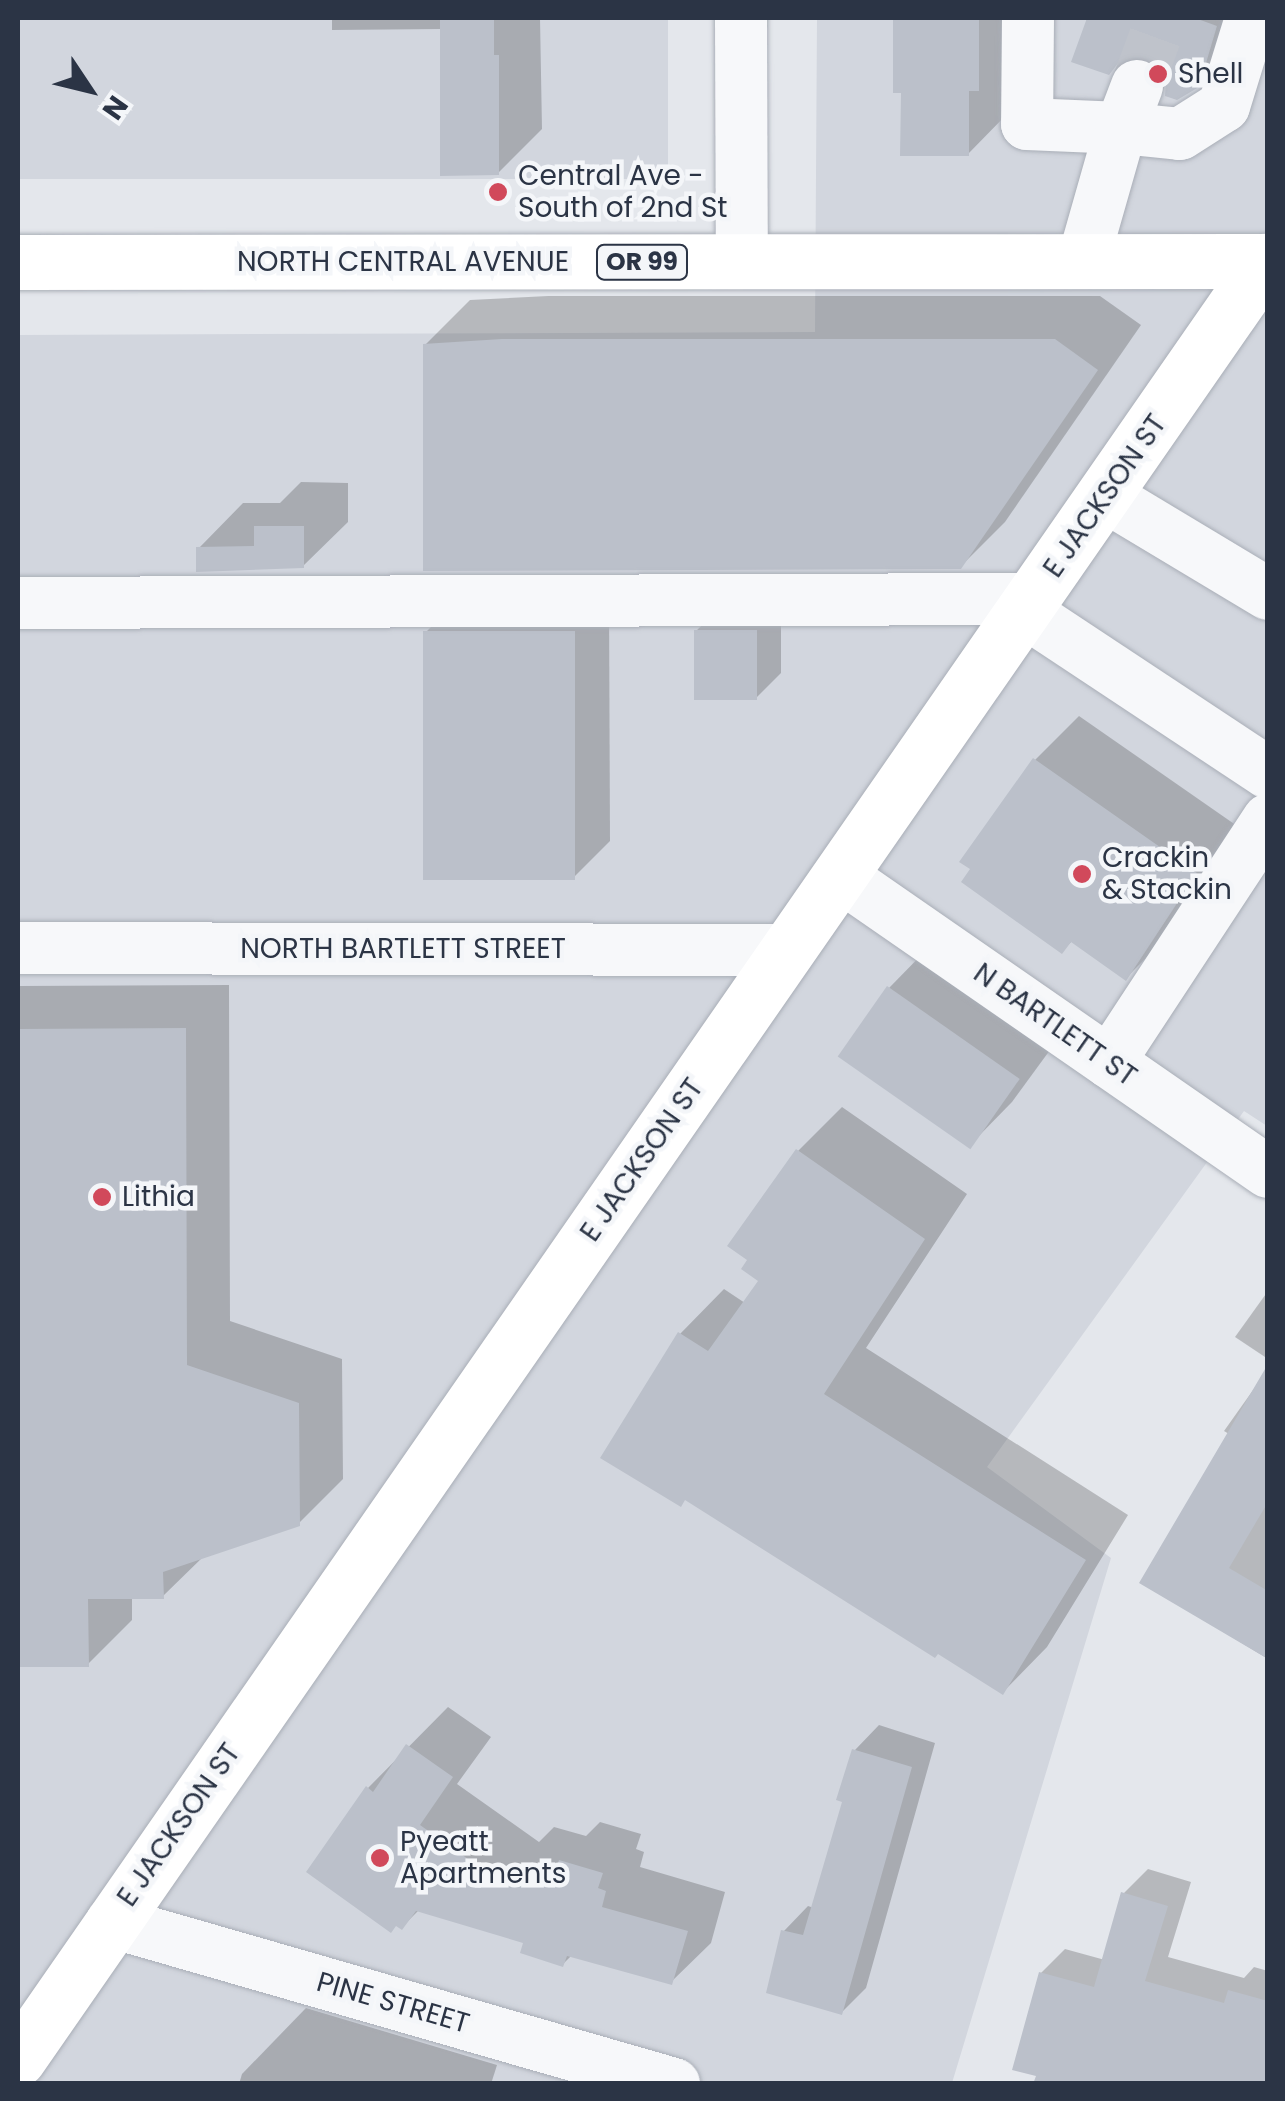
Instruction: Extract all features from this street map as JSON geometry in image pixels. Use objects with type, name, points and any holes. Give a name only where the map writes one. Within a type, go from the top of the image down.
[{"type":"main road","name":"NORTH CENTRAL AVENUE","points":[[18,262],[1267,260]]},
{"type":"main road","name":"E JACKSON ST","points":[[18,2060],[1267,260]]},
{"type":"street","points":[[741,18],[742,262]]},
{"type":"street","points":[[1028,18],[1028,124],[1129,107],[1180,134],[1224,106],[1251,18]]},
{"type":"street","points":[[1083,261],[1129,107]]},
{"type":"street","points":[[1105,496],[1268,594]]},
{"type":"street","points":[[18,603],[1030,605],[1268,773]]},
{"type":"street","points":[[1108,1062],[1268,820]]},
{"type":"street","name":"N BARTLETT ST","points":[[842,877],[1268,1172]]},
{"type":"street","name":"NORTH BARTLETT STREET","points":[[18,948],[788,950]]},
{"type":"street","name":"PINE STREET","points":[[112,1922],[674,2084]]},
{"type":"shaded area","points":[[18,18],[668,18],[668,179],[18,179]]},
{"type":"shaded area","points":[[817,18],[1267,18],[1267,1126],[1244,1111],[987,1467],[1111,1558],[952,2083],[18,2083],[18,335],[815,332]]},
{"type":"building","points":[[440,18],[494,18],[494,55],[499,55],[499,175],[440,176]]},
{"type":"building","points":[[893,18],[979,18],[979,91],[969,91],[969,156],[900,156],[901,93],[893,93]]},
{"type":"building","name":"Shell","points":[[1087,18],[1195,18],[1217,26],[1199,87],[1177,100],[1165,96],[1166,80],[1161,68],[1147,58],[1131,57],[1119,62],[1109,75],[1071,62]]},
{"type":"building","points":[[502,339],[1055,339],[1098,370],[961,569],[423,571],[423,344]]},
{"type":"building","points":[[254,526],[304,526],[304,568],[196,572],[196,547],[254,546]]},
{"type":"building","points":[[694,630],[757,630],[757,700],[694,700]]},
{"type":"building","points":[[423,631],[575,631],[575,880],[423,880]]},
{"type":"building","name":"Crackin & Stackin","points":[[1033,758],[1197,873],[1126,981],[1071,942],[1062,954],[961,882],[970,869],[959,862]]},
{"type":"building","points":[[887,986],[1020,1079],[970,1149],[838,1056]]},
{"type":"building","name":"Lithia","points":[[186,1028],[187,1365],[299,1403],[300,1526],[163,1572],[164,1599],[88,1599],[89,1667],[18,1667],[18,1029]]},
{"type":"building","points":[[796,1149],[925,1239],[824,1394],[1086,1560],[1003,1695],[938,1654],[935,1658],[685,1500],[681,1507],[600,1458],[678,1332],[708,1351],[758,1281],[741,1269],[747,1260],[727,1246]]},
{"type":"building","points":[[1268,1364],[1268,1502],[1229,1568],[1268,1591],[1268,1659],[1139,1583]]},
{"type":"building","points":[[406,1744],[453,1777],[420,1825],[506,1886],[512,1865],[553,1877],[559,1860],[603,1873],[598,1888],[606,1891],[602,1907],[688,1931],[672,1985],[567,1956],[563,1967],[520,1953],[523,1943],[416,1911],[402,1930],[396,1926],[391,1933],[306,1872],[366,1786],[373,1792]]},
{"type":"building","points":[[852,1749],[912,1767],[842,2015],[766,1993],[781,1930],[803,1935],[842,1802],[836,1800]]},
{"type":"building","points":[[1121,1892],[1168,1906],[1145,1981],[1224,2003],[1228,1990],[1268,2001],[1268,2084],[1033,2084],[1036,2076],[1012,2070],[1039,1972],[1094,1987]]},
{"type":"tunnel","points":[[1137,86],[1162,18]]},
{"type":"place","name":"Shell","points":[[1158,74]]},
{"type":"place","name":"Central Ave - South of 2nd St","points":[[498,192]]},
{"type":"place","name":"Crackin & Stackin","points":[[1082,874]]},
{"type":"place","name":"Lithia","points":[[102,1197]]},
{"type":"place","name":"Pyeatt Apartments","points":[[380,1858]]}]
